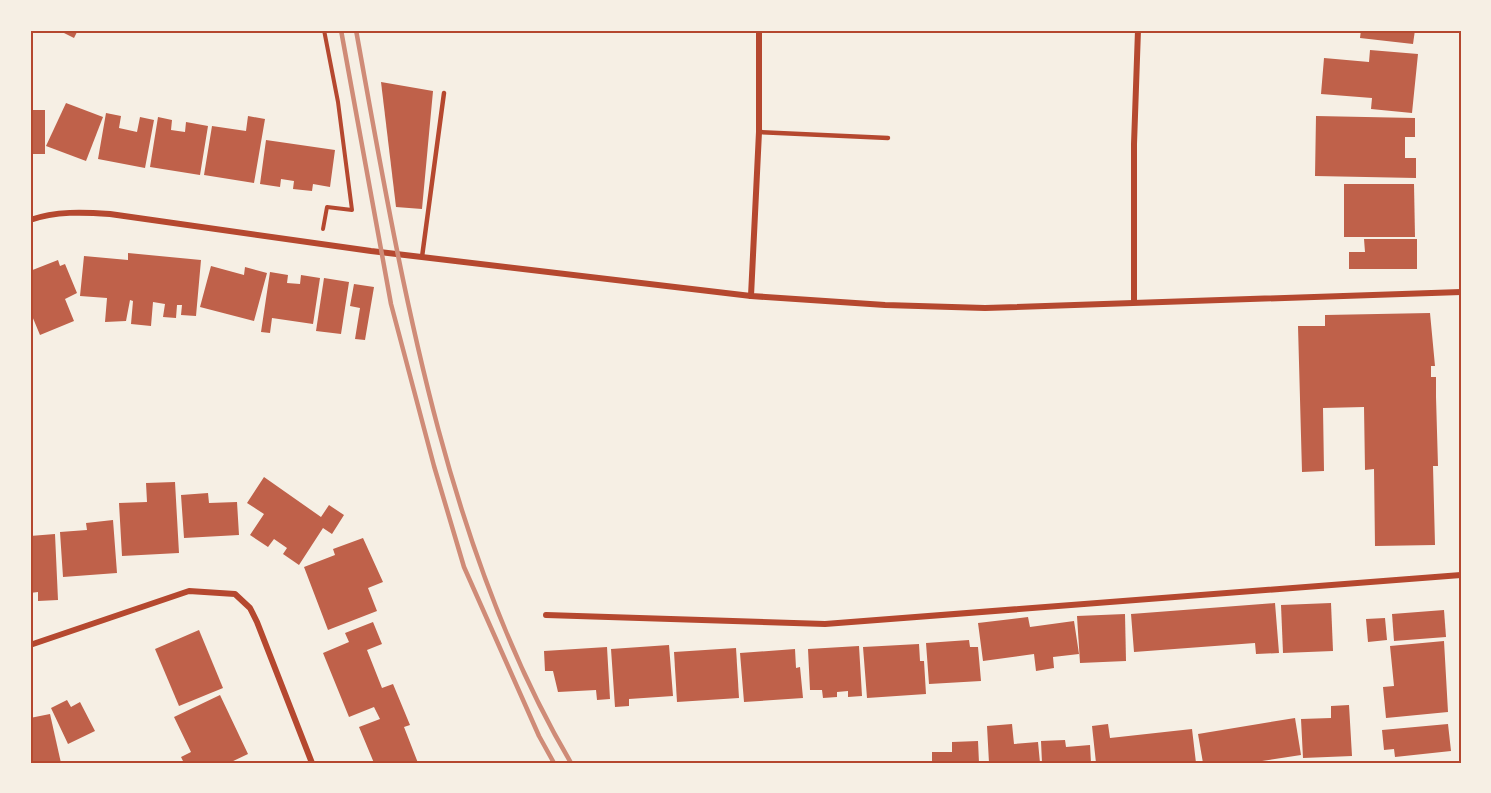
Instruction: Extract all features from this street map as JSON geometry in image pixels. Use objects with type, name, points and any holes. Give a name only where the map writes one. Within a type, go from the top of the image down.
[{"type":"street","points":[[752,296],[759,132],[759,30]]},
{"type":"street","points":[[1134,302],[1134,144],[1138,30]]},
{"type":"street","points":[[30,220],[77,212],[320,242],[371,251],[752,296],[885,305],[974,307],[1461,292]]},
{"type":"street","points":[[546,615],[825,624],[1461,575]]},
{"type":"street","points":[[30,645],[189,591],[235,594],[250,608],[257,622],[312,763]]},
{"type":"lane","points":[[422,257],[444,93]]},
{"type":"lane","points":[[759,132],[888,138]]},
{"type":"path","points":[[320,242],[327,207],[352,210],[338,102],[324,30]]},
{"type":"building","points":[[58,30],[78,30],[74,38]]},
{"type":"building","points":[[1361,30],[1415,30],[1413,44],[1360,38]]},
{"type":"building","points":[[1370,50],[1418,54],[1412,113],[1371,109],[1372,98],[1321,94],[1324,58],[1369,62]]},
{"type":"building","points":[[381,82],[433,91],[422,209],[396,207]]},
{"type":"building","points":[[66,103],[103,117],[86,161],[46,146]]},
{"type":"building","points":[[30,110],[45,110],[45,154],[30,154]]},
{"type":"building","points":[[106,113],[121,116],[119,128],[137,132],[140,117],[154,120],[145,168],[98,159]]},
{"type":"building","points":[[248,116],[265,119],[254,183],[204,175],[212,126],[246,131]]},
{"type":"building","points":[[1316,116],[1415,118],[1415,137],[1405,137],[1405,158],[1416,158],[1416,178],[1315,176]]},
{"type":"building","points":[[158,117],[172,120],[171,130],[185,132],[186,122],[208,126],[200,175],[150,167]]},
{"type":"building","points":[[266,140],[335,150],[330,187],[313,184],[312,191],[293,189],[294,181],[281,179],[280,187],[260,184]]},
{"type":"building","points":[[1344,184],[1414,184],[1415,237],[1344,237]]},
{"type":"building","points":[[1364,239],[1417,239],[1417,269],[1349,269],[1349,252],[1365,252]]},
{"type":"building","points":[[128,253],[201,260],[196,316],[181,315],[182,305],[177,305],[176,318],[163,317],[165,304],[153,302],[151,326],[131,324],[133,301],[130,300],[126,321],[105,322],[107,298],[80,296],[84,256],[128,260]]},
{"type":"building","points":[[58,260],[60,266],[65,264],[77,293],[65,299],[74,321],[40,335],[30,311],[30,271]]},
{"type":"building","points":[[211,266],[244,275],[245,267],[267,273],[254,321],[200,307]]},
{"type":"building","points":[[270,272],[288,275],[287,283],[300,284],[301,275],[320,278],[313,324],[272,318],[270,333],[261,332]]},
{"type":"building","points":[[324,278],[349,282],[341,334],[316,331]]},
{"type":"building","points":[[354,284],[374,287],[365,340],[355,339],[360,308],[350,306]]},
{"type":"building","points":[[1430,313],[1435,366],[1431,366],[1431,377],[1436,377],[1438,466],[1433,466],[1435,545],[1375,546],[1374,469],[1365,470],[1364,407],[1323,408],[1324,471],[1302,472],[1298,326],[1325,326],[1325,315]]},
{"type":"building","points":[[264,477],[321,517],[329,505],[344,515],[332,534],[323,528],[299,565],[283,554],[287,548],[274,539],[268,547],[250,535],[264,514],[247,503]]},
{"type":"building","points":[[175,482],[179,553],[122,556],[119,503],[147,502],[146,483]]},
{"type":"building","points":[[208,493],[209,503],[237,502],[239,535],[184,538],[181,495]]},
{"type":"building","points":[[113,520],[117,573],[63,577],[60,532],[87,530],[86,523]]},
{"type":"building","points":[[55,534],[58,600],[38,601],[38,592],[30,593],[30,536]]},
{"type":"building","points":[[363,538],[383,582],[368,588],[377,611],[328,630],[304,567],[335,555],[333,549]]},
{"type":"building","points":[[1275,603],[1279,653],[1256,654],[1255,643],[1134,652],[1131,614]]},
{"type":"building","points":[[1331,603],[1333,651],[1283,653],[1281,605]]},
{"type":"building","points":[[1444,610],[1446,637],[1394,641],[1392,614]]},
{"type":"building","points":[[1125,614],[1126,661],[1080,663],[1077,616]]},
{"type":"building","points":[[1028,617],[1030,627],[1074,621],[1079,654],[1053,657],[1054,668],[1036,671],[1034,654],[983,661],[978,623]]},
{"type":"building","points":[[1385,618],[1387,640],[1368,642],[1366,619]]},
{"type":"building","points":[[373,622],[382,644],[367,650],[382,688],[393,684],[410,725],[404,727],[418,763],[374,763],[359,727],[380,719],[374,707],[349,717],[323,653],[349,642],[345,633]]},
{"type":"building","points":[[199,630],[223,688],[179,706],[155,649]]},
{"type":"building","points":[[969,640],[970,647],[978,647],[981,681],[929,684],[926,643]]},
{"type":"building","points":[[1444,641],[1448,712],[1386,718],[1383,687],[1394,686],[1390,646]]},
{"type":"building","points":[[919,644],[920,661],[924,661],[926,694],[867,698],[863,647]]},
{"type":"building","points":[[669,645],[673,696],[629,699],[629,706],[615,707],[611,649]]},
{"type":"building","points":[[859,646],[862,696],[848,697],[848,691],[837,692],[837,697],[823,698],[822,690],[810,690],[808,649]]},
{"type":"building","points":[[607,647],[610,699],[597,700],[596,690],[558,692],[553,671],[545,671],[544,651]]},
{"type":"building","points":[[736,648],[739,698],[677,702],[674,652]]},
{"type":"building","points":[[795,649],[796,668],[800,667],[803,698],[744,702],[740,653]]},
{"type":"building","points":[[220,695],[248,754],[229,763],[184,763],[181,757],[191,752],[174,717]]},
{"type":"building","points":[[67,700],[71,707],[80,702],[95,731],[68,744],[51,708]]},
{"type":"building","points":[[1349,705],[1352,756],[1303,758],[1301,719],[1331,718],[1331,706]]},
{"type":"building","points":[[50,714],[61,763],[30,763],[30,718]]},
{"type":"building","points":[[1295,718],[1301,755],[1249,763],[1203,763],[1198,734]]},
{"type":"building","points":[[1012,724],[1014,744],[1038,742],[1040,763],[989,763],[987,726]]},
{"type":"building","points":[[1108,724],[1110,738],[1192,729],[1196,763],[1096,763],[1092,726]]},
{"type":"building","points":[[1448,724],[1451,751],[1395,757],[1394,749],[1384,750],[1382,730]]},
{"type":"building","points":[[1065,740],[1066,747],[1090,745],[1091,763],[1042,763],[1041,741]]},
{"type":"building","points":[[978,741],[979,763],[932,763],[932,752],[952,752],[952,742]]},
{"type":"railway","points":[[341,30],[391,304],[434,466],[464,567],[539,736],[554,763]]},
{"type":"railway","points":[[356,30],[410,312],[432,407],[459,500],[490,592],[527,680],[571,763]]}]
